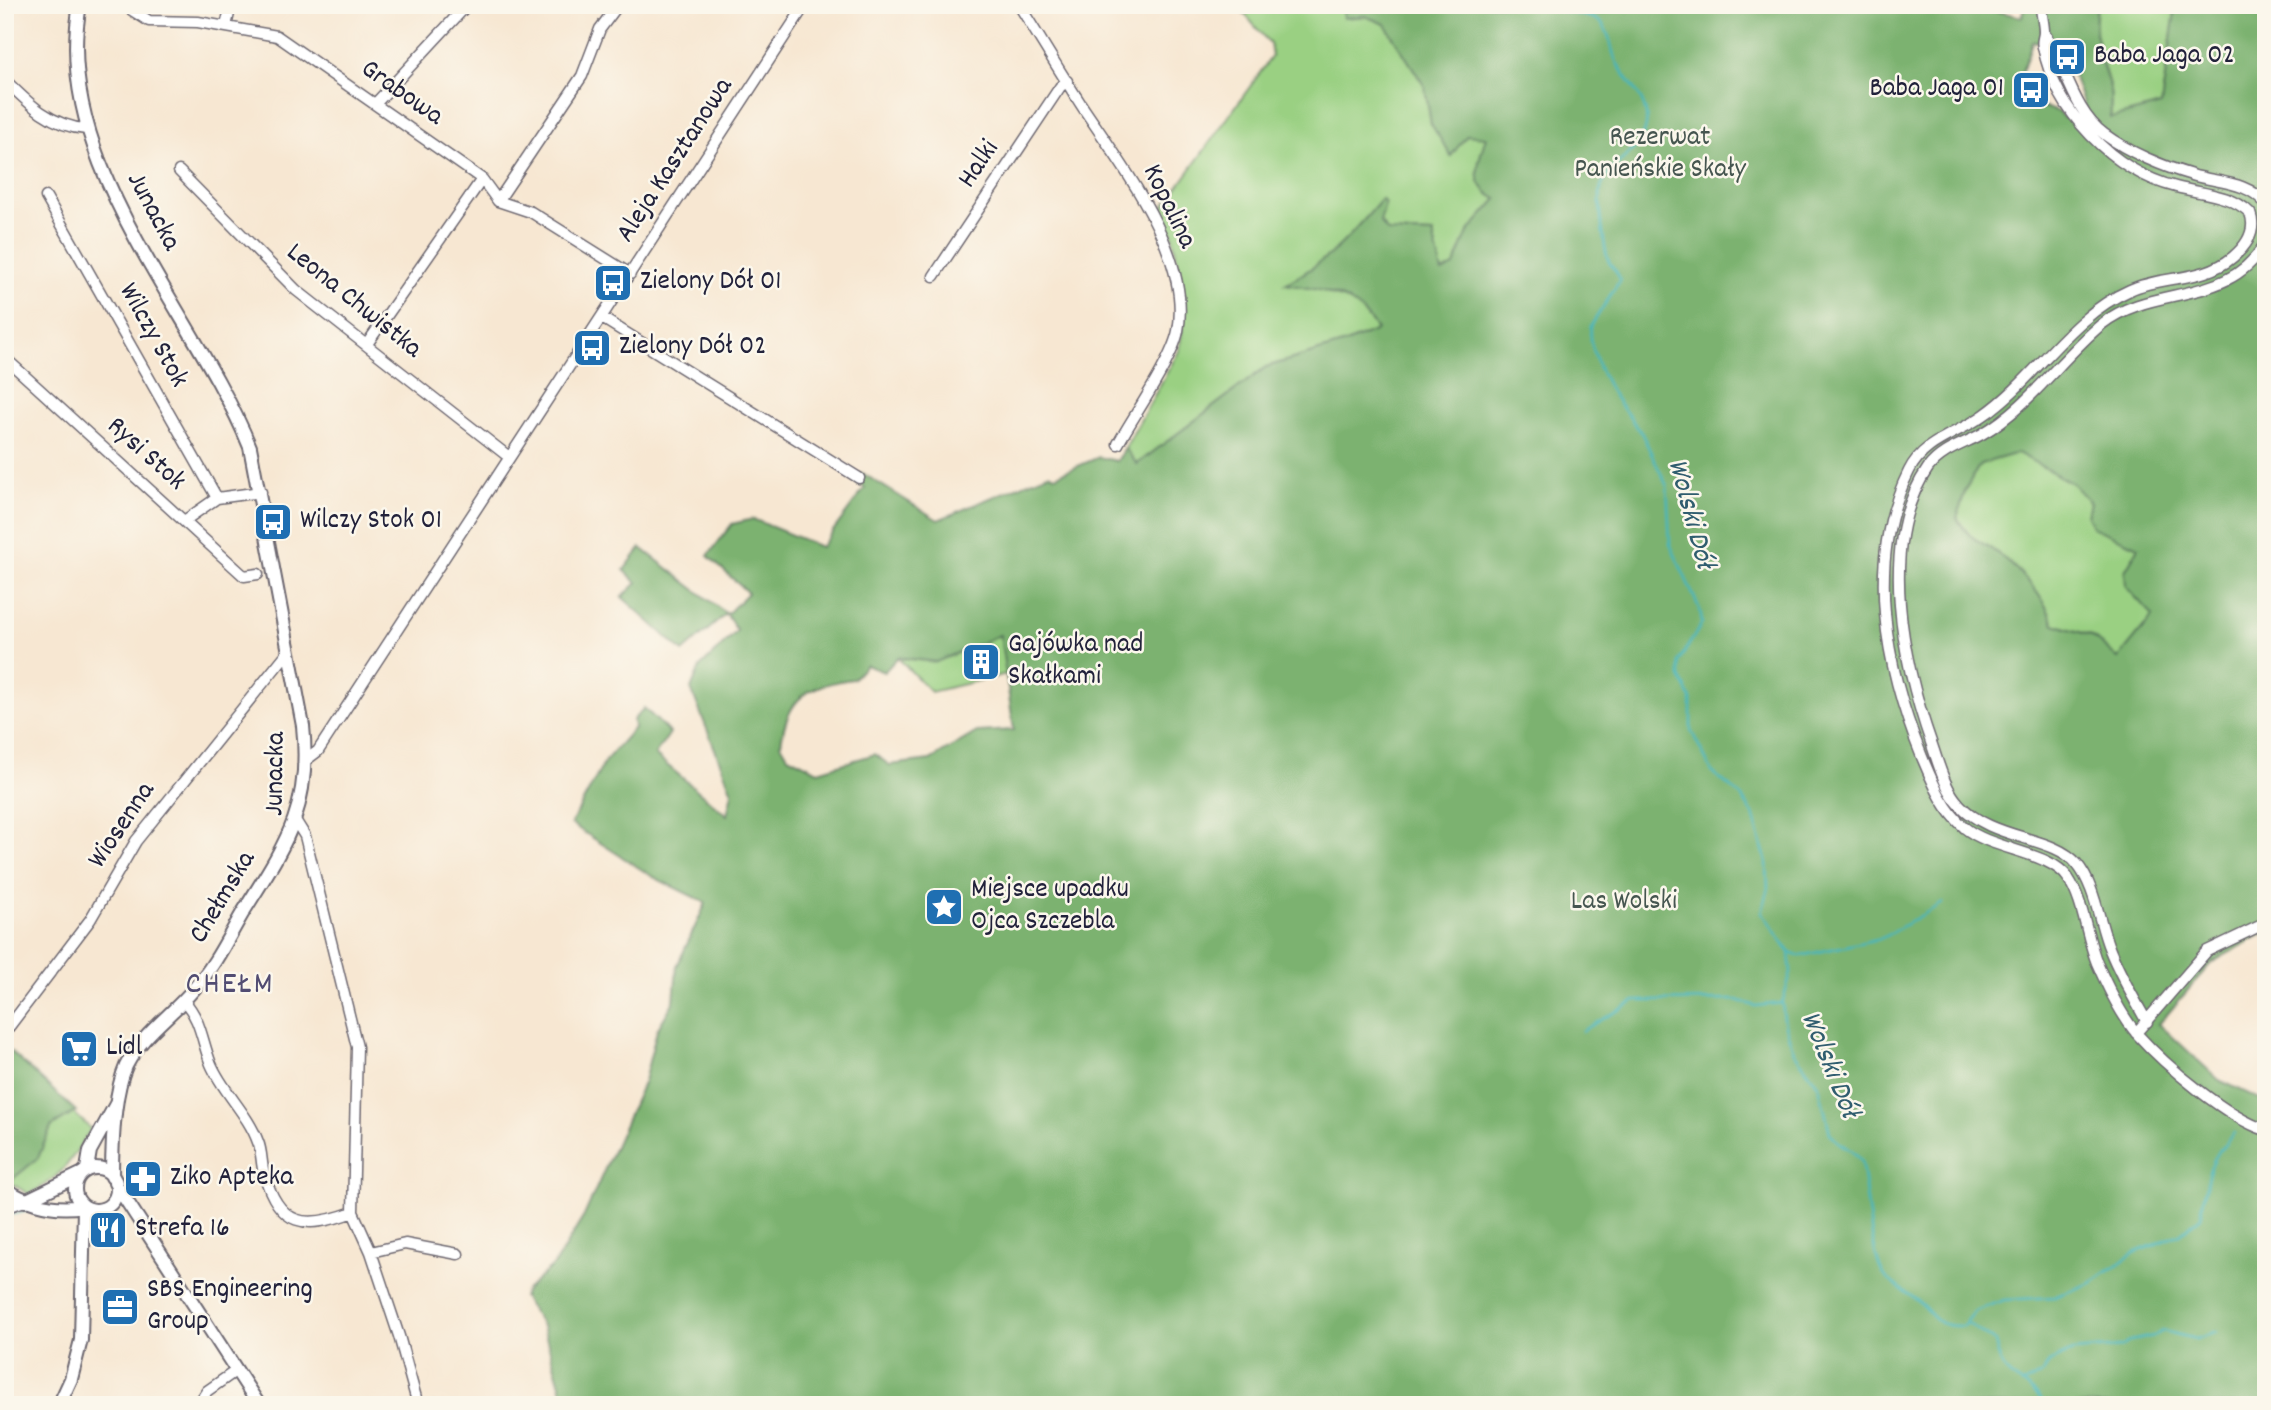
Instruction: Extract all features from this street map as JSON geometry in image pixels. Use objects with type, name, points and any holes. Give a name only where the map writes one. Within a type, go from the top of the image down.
[{"type":"street","name":"Junacka","points":[[80,5],[76,31],[77,71],[86,129],[100,168],[232,405],[250,447],[261,492],[306,760],[305,782],[295,820],[305,835],[357,1047],[353,1212],[371,1252],[403,1346],[418,1405]]},
{"type":"street","name":"Grabowa","points":[[124,5],[149,21],[226,26],[282,38],[482,179],[498,201]]},
{"type":"street","points":[[226,26],[231,5]]},
{"type":"street","points":[[376,103],[467,5]]},
{"type":"street","points":[[618,5],[600,29],[582,76],[498,201],[531,212],[630,274]]},
{"type":"street","name":"Aleja Kasztanowa","points":[[306,760],[318,751],[805,5]]},
{"type":"street","name":"Kopalina","points":[[1018,5],[1124,167],[1152,218],[1175,275],[1178,330],[1168,354],[1118,444]]},
{"type":"street","points":[[2041,5],[2043,49],[2062,97],[2111,155],[2155,179],[2229,200],[2250,213],[2252,230],[2245,246],[2217,267],[2132,289],[2109,301],[2070,332],[1996,406],[1929,447],[1909,471],[1892,516],[1886,544],[1887,645],[1910,726],[1942,802],[1959,822],[1980,838],[2055,866],[2067,876],[2097,963],[2136,1033],[2172,1068],[2232,1113],[2250,1125],[2266,1130]]},
{"type":"street","points":[[2044,33],[2062,62],[2082,110],[2106,135],[2183,172],[2241,186],[2266,204]]},
{"type":"street","points":[[5,80],[39,113],[86,129]]},
{"type":"street","name":"Halki","points":[[934,276],[1060,87],[1067,81]]},
{"type":"street","name":"Leona Chwistka","points":[[178,171],[296,290],[509,457]]},
{"type":"street","points":[[368,344],[482,179]]},
{"type":"street","name":"Wilczy Stok","points":[[46,197],[216,498]]},
{"type":"street","points":[[2147,1022],[2108,948],[2080,867],[2063,852],[2001,833],[1977,821],[1958,803],[1946,783],[1924,723],[1903,640],[1901,546],[1905,521],[1921,481],[1933,462],[2009,415],[2113,316],[2128,307],[2213,288],[2250,264],[2266,242]]},
{"type":"street","points":[[2217,267],[2227,281]]},
{"type":"street","points":[[602,318],[859,478]]},
{"type":"street","name":"Rysi Stok","points":[[5,358],[244,576],[258,574]]},
{"type":"street","points":[[184,521],[216,498],[261,492]]},
{"type":"street","name":"Wiosenna","points":[[5,1032],[90,920],[136,841],[288,652]]},
{"type":"street","name":"Chełmska","points":[[114,1180],[119,1097],[125,1071],[132,1056],[150,1033],[184,1001],[209,971],[283,848],[295,820]]},
{"type":"street","points":[[2136,1033],[2207,951],[2266,923]]},
{"type":"street","points":[[184,1001],[197,1019],[216,1073],[258,1142],[264,1173],[276,1204],[294,1220],[308,1223],[323,1223],[353,1212]]},
{"type":"street","name":"Chełmska","points":[[84,1172],[90,1151],[119,1097]]},
{"type":"street","points":[[5,1208],[84,1172],[100,1168],[114,1180],[134,1208],[259,1405]]},
{"type":"street","points":[[84,1172],[76,1191],[93,1208]]},
{"type":"street","points":[[93,1208],[114,1198],[114,1180]]},
{"type":"street","points":[[5,1189],[24,1201],[54,1207],[93,1208],[117,1203],[134,1208]]},
{"type":"street","points":[[59,1405],[71,1379],[81,1340],[84,1252],[93,1208]]},
{"type":"street","points":[[371,1252],[405,1244],[458,1254]]},
{"type":"street","points":[[198,1405],[207,1391],[237,1370]]},
{"type":"green space","points":[[1237,5],[1342,5],[1345,18],[1365,16],[1385,24],[1425,87],[1431,124],[1486,137],[1734,5],[1468,232],[1454,267],[1441,272],[1433,234],[1388,232],[1380,222],[1385,204],[1382,200],[1338,247],[1315,266],[1286,284],[1320,290],[1357,304],[1378,330],[1346,343],[1266,367],[1137,464],[1125,448],[1179,351],[1186,308],[1172,232],[1157,216],[1272,56],[1270,44]]},
{"type":"green space","name":"Las Wolski","points":[[1342,5],[1970,5],[2022,17],[2024,5],[2097,5],[2096,37],[2110,89],[2111,118],[2161,105],[2176,5],[2266,5],[2266,932],[2211,963],[2159,1024],[2219,1080],[2266,1102],[2266,1405],[566,1405],[543,1327],[523,1297],[526,1290],[554,1265],[584,1216],[644,1081],[657,1030],[674,1001],[677,966],[706,903],[653,877],[571,824],[605,761],[634,728],[633,720],[644,708],[670,733],[655,755],[727,815],[732,792],[691,689],[700,667],[737,631],[726,614],[683,652],[622,597],[637,583],[624,570],[641,548],[727,614],[748,593],[708,556],[732,524],[753,519],[821,547],[865,488],[853,480],[862,473],[938,520],[1050,473],[1055,476],[1099,457],[1117,461],[1125,448],[1137,464],[1266,367],[1346,343],[1377,330],[1358,308],[1338,296],[1285,284],[1338,247],[1382,199],[1385,204],[1380,222],[1388,232],[1433,234],[1442,272],[1454,266],[1468,232],[1497,199],[1482,187],[1479,180],[1478,164],[1486,137],[1467,135],[1451,156],[1431,124],[1425,87],[1385,24],[1365,16],[1344,18]],"holes":[[[2059,40],[2086,110],[2064,118],[2059,112],[2014,96],[2032,42]],[[2018,453],[2073,484],[2090,502],[2087,516],[2092,527],[2139,547],[2125,571],[2126,587],[2153,616],[2118,659],[2092,636],[2054,624],[2038,593],[2023,576],[1962,526],[1957,518],[1966,488],[1980,464]],[[1000,635],[1014,730],[977,732],[930,760],[889,765],[875,754],[818,771],[788,756],[781,744],[788,715],[802,696],[812,690],[853,679],[866,665],[884,672],[898,657],[936,662]]]},
{"type":"green space","points":[[2097,5],[2176,5],[2161,105],[2111,118],[2110,89],[2097,37]]},
{"type":"green space","points":[[2018,453],[2073,483],[2090,502],[2087,516],[2139,547],[2125,571],[2154,616],[2118,660],[2092,636],[2054,624],[2038,593],[2023,576],[1997,553],[1971,536],[1957,517],[1966,488],[1980,464]]},
{"type":"green space","points":[[1000,634],[1007,674],[931,692],[898,658],[936,662]]},
{"type":"green space","points":[[5,1042],[7,1048],[76,1111],[51,1127],[38,1158],[9,1182],[5,1180]]},
{"type":"green space","points":[[74,1113],[91,1129],[65,1167],[41,1188],[29,1194],[9,1182],[38,1158],[51,1127]]},
{"type":"waterway","name":"Wolski Dół","points":[[1541,5],[1593,18],[1602,24],[1617,63],[1646,111],[1647,120],[1641,139],[1609,172],[1601,188],[1605,247],[1609,262],[1620,280],[1591,326],[1590,339],[1599,368],[1613,395],[1642,434],[1667,486],[1670,544],[1700,610],[1702,623],[1679,661],[1680,677],[1691,699],[1691,730],[1712,772],[1740,795],[1753,814],[1767,864],[1768,891],[1762,912],[1789,952],[1791,973],[1782,1003],[1785,1026],[1794,1052],[1819,1086],[1830,1133],[1861,1161],[1880,1269],[1937,1321],[1954,1326],[1963,1326],[1975,1311],[2004,1300],[2054,1297],[2091,1283],[2134,1253],[2180,1234],[2201,1217],[2212,1163],[2234,1133]]},
{"type":"waterway","points":[[1790,952],[1800,956],[1882,938],[1943,903]]},
{"type":"waterway","points":[[1582,1031],[1635,1001],[1737,1000],[1756,1006],[1782,1003]]},
{"type":"waterway","points":[[5,1216],[30,1210],[73,1222]]},
{"type":"waterway","points":[[1967,1323],[1995,1342],[2004,1368],[2038,1395],[2045,1405]]},
{"type":"waterway","points":[[2022,1385],[2042,1374],[2049,1362],[2073,1351],[2122,1347],[2130,1341],[2154,1336],[2163,1331],[2196,1339],[2217,1332]]},
{"type":"place","name":"Baba Jaga 02","points":[[2067,57]]},
{"type":"place","name":"Baba Jaga 01","points":[[2031,90]]},
{"type":"place","name":"Zielony Dół 01","points":[[613,283]]},
{"type":"place","name":"Zielony Dół 02","points":[[592,348]]},
{"type":"place","name":"Wilczy Stok 01","points":[[273,522]]},
{"type":"place","name":"Gajówka nad Skałkami","points":[[981,662]]},
{"type":"place","name":"Miejsce upadku Ojca Szczebla","points":[[944,907]]},
{"type":"place","name":"Lidl","points":[[79,1049]]},
{"type":"place","name":"Ziko Apteka","points":[[143,1179]]},
{"type":"place","name":"Strefa 16","points":[[108,1230]]},
{"type":"place","name":"SBS Engineering Group","points":[[120,1307]]},
{"type":"district","name":"CHEŁM","points":[[230,986]]},
{"type":"park label","name":"Rezerwat Panieńskie Skały","points":[[1660,155]]}]
